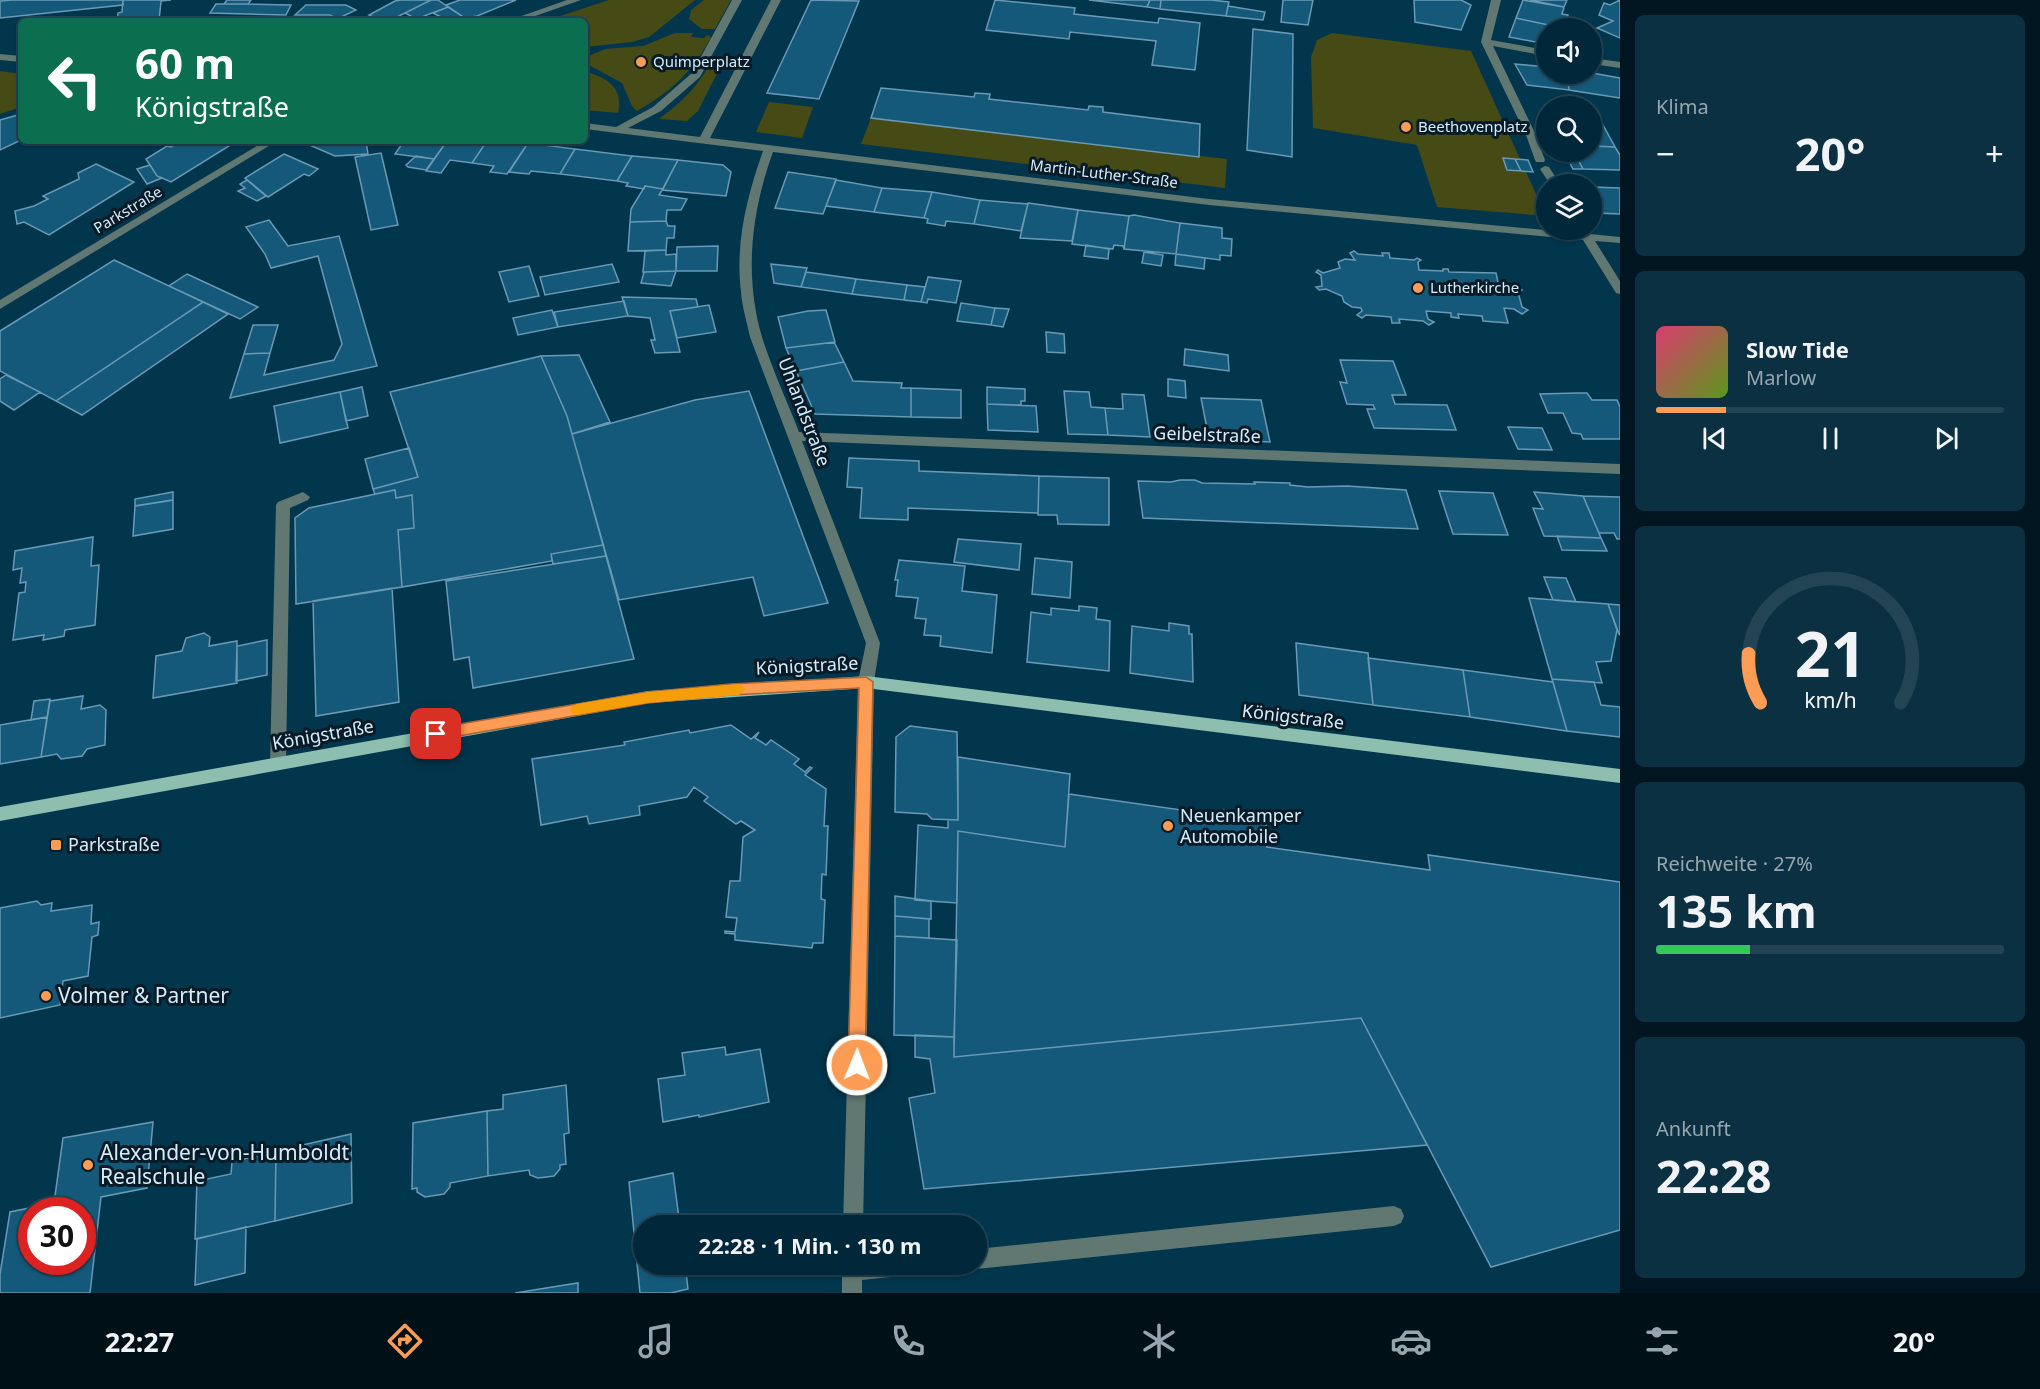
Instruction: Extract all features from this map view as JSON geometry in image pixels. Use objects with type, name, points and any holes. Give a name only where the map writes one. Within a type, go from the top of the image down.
[{"type":"main road","name":"Königstraße","points":[[0,814],[648,697],[866,682],[1620,776]]},
{"type":"street","points":[[522,18],[576,0]]},
{"type":"street","points":[[616,130],[657,109],[696,75],[737,0]]},
{"type":"street","points":[[703,141],[776,0]]},
{"type":"street","points":[[1496,0],[1486,42],[1549,174]]},
{"type":"street","points":[[1486,42],[1536,51]]},
{"type":"street","points":[[0,57],[18,59]]},
{"type":"street","points":[[1602,62],[1620,65]]},
{"type":"street","name":"Martin-Luther-Straße","points":[[588,126],[1209,202],[1536,230]]},
{"type":"street","name":"Parkstraße","points":[[0,305],[267,144]]},
{"type":"street","name":"Uhlandstraße","points":[[769,149],[751,203],[746,239],[746,287],[756,337],[873,643],[866,682],[853,1215]]},
{"type":"street","name":"Martin-Luther-Straße","points":[[1602,237],[1620,240]]},
{"type":"street","points":[[1589,240],[1620,290]]},
{"type":"street","name":"Geibelstraße","points":[[794,436],[1620,469]]},
{"type":"street","points":[[278,763],[283,505],[303,497]]},
{"type":"street","points":[[987,1258],[1394,1216]]},
{"type":"street","points":[[852,1275],[852,1293]]},
{"type":"green space","points":[[609,0],[695,0],[649,37],[632,42],[588,47],[588,18],[554,18]]},
{"type":"green space","points":[[704,0],[731,0],[715,29],[702,29],[689,19],[691,10]]},
{"type":"green space","points":[[675,33],[693,33],[691,37],[704,38],[707,35],[711,37],[697,60],[680,80],[637,111],[632,106],[622,83],[588,65],[588,56],[606,49],[643,46]]},
{"type":"green space","name":"Beethovenplatz","points":[[1332,33],[1471,51],[1536,194],[1536,215],[1437,207],[1417,145],[1313,128],[1311,57],[1317,40]]},
{"type":"green space","points":[[708,67],[720,68],[698,111],[687,121],[659,119],[686,96]]},
{"type":"green space","points":[[0,71],[18,74],[18,108],[0,114]]},
{"type":"green space","points":[[588,73],[601,77],[612,85],[619,97],[618,113],[588,110]]},
{"type":"green space","points":[[769,102],[813,107],[802,138],[756,132]]},
{"type":"green space","points":[[871,118],[1227,159],[1225,188],[861,144]]},
{"type":"building","points":[[123,0],[123,5],[0,18],[0,1]]},
{"type":"building","points":[[123,0],[171,0],[161,1],[159,18],[117,18],[118,13],[122,12]]},
{"type":"building","points":[[227,0],[251,0],[248,4],[224,4]]},
{"type":"building","points":[[431,0],[395,18],[376,18],[369,15],[395,1]]},
{"type":"building","points":[[431,0],[438,0],[448,7],[424,16],[428,18],[414,18],[405,13]]},
{"type":"building","points":[[460,0],[516,0],[477,16],[465,18],[446,5]]},
{"type":"building","points":[[811,0],[859,1],[819,99],[767,93]]},
{"type":"building","points":[[995,0],[1075,8],[1074,14],[1158,23],[1159,18],[1200,23],[1195,70],[1152,65],[1156,41],[1070,32],[1069,39],[986,30]]},
{"type":"building","points":[[1089,0],[1150,0],[1147,7]]},
{"type":"building","points":[[1150,0],[1161,0],[1160,9],[1147,7]]},
{"type":"building","points":[[1161,0],[1229,2],[1226,16],[1160,9]]},
{"type":"building","points":[[1283,0],[1313,0],[1308,25],[1281,22]]},
{"type":"building","points":[[1414,0],[1461,0],[1471,5],[1461,30],[1415,22]]},
{"type":"building","points":[[1523,0],[1564,7],[1562,14],[1568,15],[1567,18],[1536,18],[1536,22],[1516,18]]},
{"type":"building","points":[[1530,0],[1567,0],[1564,7]]},
{"type":"building","points":[[1620,0],[1620,38],[1602,30],[1602,26],[1613,21],[1599,15],[1604,3],[1610,5]]},
{"type":"building","points":[[216,4],[291,5],[286,15],[210,13]]},
{"type":"building","points":[[306,5],[346,5],[356,10],[339,18],[330,15],[295,15]]},
{"type":"building","points":[[1228,6],[1265,12],[1263,20],[1226,16]]},
{"type":"building","points":[[448,7],[464,18],[443,18],[433,13]]},
{"type":"building","points":[[1516,18],[1536,22],[1536,42],[1509,37]]},
{"type":"building","points":[[1253,29],[1293,34],[1292,157],[1247,150]]},
{"type":"building","points":[[1515,64],[1536,66],[1536,84],[1568,84],[1569,90],[1527,85]]},
{"type":"building","points":[[1602,75],[1620,78],[1620,98],[1569,90],[1568,84],[1602,84]]},
{"type":"building","points":[[881,88],[974,97],[975,93],[990,94],[989,99],[1088,110],[1089,106],[1103,107],[1103,112],[1200,124],[1199,157],[871,118]]},
{"type":"building","points":[[18,115],[18,141],[0,150],[0,120]]},
{"type":"building","points":[[1602,123],[1615,147],[1602,146]]},
{"type":"building","points":[[176,144],[232,144],[171,182],[157,176],[146,159],[167,146],[171,147]]},
{"type":"building","points":[[307,144],[366,144],[368,154],[335,156]]},
{"type":"building","points":[[402,144],[445,144],[434,159],[395,154]]},
{"type":"building","points":[[445,144],[485,144],[472,163],[450,160],[441,173],[426,171]]},
{"type":"building","points":[[485,144],[527,144],[507,174],[490,172],[494,166],[472,163]]},
{"type":"building","points":[[527,144],[575,149],[560,174],[531,171],[529,174],[509,172]]},
{"type":"building","points":[[1602,146],[1615,147],[1620,155],[1620,170],[1583,169],[1579,162],[1602,162]]},
{"type":"building","points":[[575,149],[632,156],[617,181],[560,174]]},
{"type":"building","points":[[381,153],[398,225],[371,230],[355,157]]},
{"type":"building","points":[[284,154],[318,169],[309,176],[304,174],[268,197],[245,178]]},
{"type":"building","points":[[416,156],[434,159],[426,170],[408,167],[406,165]]},
{"type":"building","points":[[632,156],[678,160],[663,189],[645,186],[644,189],[626,186],[628,183],[617,181]]},
{"type":"building","points":[[1503,158],[1515,159],[1521,171],[1507,170]]},
{"type":"building","points":[[1515,159],[1528,160],[1533,172],[1521,171]]},
{"type":"building","points":[[678,160],[723,165],[731,172],[726,196],[662,190]]},
{"type":"building","points":[[1569,162],[1579,162],[1583,169],[1573,169]]},
{"type":"building","points":[[96,164],[134,182],[49,235],[24,222],[17,224],[15,211],[48,199],[43,196],[79,179],[78,173]]},
{"type":"building","points":[[150,165],[157,176],[162,178],[147,184],[137,169]]},
{"type":"building","points":[[788,172],[836,179],[823,214],[775,208]]},
{"type":"building","points":[[247,180],[266,196],[257,201],[238,191],[245,188],[240,184]]},
{"type":"building","points":[[836,180],[882,188],[874,212],[826,206]]},
{"type":"building","points":[[645,186],[663,189],[659,195],[687,199],[681,210],[667,210],[666,221],[630,222],[631,209]]},
{"type":"building","points":[[1602,187],[1620,188],[1620,214],[1602,213]]},
{"type":"building","points":[[882,188],[932,192],[924,218],[874,212]]},
{"type":"building","points":[[932,192],[980,200],[974,224],[946,221],[945,226],[927,223],[928,219],[924,218]]},
{"type":"building","points":[[980,200],[1028,204],[1021,231],[974,224]]},
{"type":"building","points":[[1028,203],[1078,210],[1072,241],[1020,238]]},
{"type":"building","points":[[1078,210],[1129,216],[1124,249],[1123,246],[1114,245],[1113,249],[1072,244]]},
{"type":"building","points":[[1129,216],[1180,223],[1176,254],[1124,249]]},
{"type":"building","points":[[269,220],[288,246],[339,236],[377,366],[230,398],[244,354],[270,353],[264,375],[334,360],[342,344],[318,256],[271,268],[265,254],[246,227]]},
{"type":"building","points":[[666,221],[668,226],[675,226],[674,238],[667,238],[666,250],[628,251],[630,222]]},
{"type":"building","points":[[1180,223],[1222,228],[1222,238],[1232,239],[1231,256],[1220,255],[1220,260],[1176,254]]},
{"type":"building","points":[[1086,245],[1109,249],[1108,259],[1084,256]]},
{"type":"building","points":[[718,246],[717,271],[676,271],[677,247]]},
{"type":"building","points":[[666,250],[666,255],[676,254],[676,271],[643,272],[645,251]]},
{"type":"building","name":"Lutherkirche","points":[[1354,251],[1358,254],[1383,256],[1382,253],[1389,253],[1390,258],[1414,260],[1417,258],[1421,260],[1418,262],[1419,270],[1443,271],[1443,269],[1448,269],[1449,272],[1496,273],[1499,287],[1514,285],[1522,290],[1518,292],[1522,307],[1528,310],[1522,314],[1514,309],[1504,308],[1508,323],[1483,321],[1482,316],[1458,314],[1459,318],[1451,317],[1451,313],[1426,311],[1428,319],[1434,322],[1429,325],[1423,321],[1399,319],[1400,323],[1392,323],[1391,317],[1366,315],[1362,318],[1357,315],[1362,311],[1361,308],[1352,307],[1344,302],[1342,296],[1326,289],[1319,290],[1316,287],[1322,286],[1321,275],[1316,272],[1318,270],[1323,273],[1340,268],[1338,262],[1345,259],[1355,260],[1350,253]]},
{"type":"building","points":[[1144,252],[1163,255],[1161,266],[1142,263]]},
{"type":"building","points":[[1176,254],[1205,258],[1204,269],[1175,265]]},
{"type":"building","points":[[114,260],[203,302],[56,401],[0,371],[0,331]]},
{"type":"building","points":[[612,264],[619,282],[545,295],[540,277]]},
{"type":"building","points":[[771,264],[807,268],[801,287],[774,283]]},
{"type":"building","points":[[529,266],[539,296],[509,302],[499,272]]},
{"type":"building","points":[[676,271],[671,286],[641,283],[644,272]]},
{"type":"building","points":[[806,272],[856,279],[852,294],[801,287]]},
{"type":"building","points":[[187,274],[258,307],[240,319],[169,286]]},
{"type":"building","points":[[928,277],[961,281],[956,303],[928,299],[927,303],[921,302]]},
{"type":"building","points":[[856,279],[907,285],[904,300],[852,294]]},
{"type":"building","points":[[907,285],[925,287],[921,302],[904,300]]},
{"type":"building","points":[[622,297],[696,299],[698,307],[670,311],[680,352],[655,353],[651,340],[655,340],[650,318],[628,316]]},
{"type":"building","points":[[624,301],[628,316],[558,327],[554,312]]},
{"type":"building","points":[[203,302],[228,314],[82,415],[56,401]]},
{"type":"building","points":[[961,303],[995,308],[991,325],[957,321]]},
{"type":"building","points":[[709,305],[716,332],[677,338],[670,311]]},
{"type":"building","points":[[995,308],[1009,309],[1003,327],[991,325]]},
{"type":"building","points":[[552,310],[558,327],[518,335],[513,318]]},
{"type":"building","points":[[826,310],[835,342],[786,348],[778,317]]},
{"type":"building","points":[[253,325],[278,325],[270,353],[244,354]]},
{"type":"building","points":[[1046,332],[1064,334],[1065,353],[1047,352]]},
{"type":"building","points":[[834,342],[844,362],[796,371],[786,348]]},
{"type":"building","points":[[1185,349],[1228,355],[1229,371],[1184,365]]},
{"type":"building","points":[[579,355],[610,422],[572,434],[567,416],[541,356]]},
{"type":"building","points":[[541,356],[567,416],[603,545],[551,554],[552,561],[402,587],[398,530],[414,528],[412,495],[396,498],[395,490],[375,494],[373,489],[418,477],[390,392]]},
{"type":"building","points":[[1340,360],[1393,361],[1406,395],[1392,395],[1395,404],[1447,405],[1456,430],[1374,428],[1367,409],[1375,409],[1373,405],[1347,404],[1340,382],[1347,383]]},
{"type":"building","points":[[844,362],[853,381],[902,383],[901,388],[911,388],[911,417],[815,414],[796,371]]},
{"type":"building","points":[[6,375],[40,392],[14,410],[0,401],[0,379]]},
{"type":"building","points":[[1168,379],[1185,381],[1186,398],[1168,396]]},
{"type":"building","points":[[362,387],[368,416],[346,421],[340,392]]},
{"type":"building","points":[[987,387],[1025,389],[1025,401],[1021,401],[1021,405],[987,404]]},
{"type":"building","points":[[911,388],[961,390],[961,418],[911,417]]},
{"type":"building","points":[[749,391],[828,603],[764,616],[753,577],[619,600],[572,434],[695,400]]},
{"type":"building","points":[[1064,391],[1089,392],[1091,407],[1105,408],[1108,435],[1068,434]]},
{"type":"building","points":[[340,392],[348,428],[280,443],[274,406]]},
{"type":"building","points":[[1587,393],[1592,400],[1617,400],[1620,407],[1620,439],[1583,439],[1581,434],[1572,433],[1563,413],[1548,413],[1540,394]]},
{"type":"building","points":[[1122,394],[1144,395],[1150,437],[1108,435],[1105,408],[1123,409]]},
{"type":"building","points":[[1201,398],[1261,400],[1270,442],[1209,439]]},
{"type":"building","points":[[987,404],[1036,406],[1038,432],[988,430]]},
{"type":"building","points":[[1508,427],[1542,428],[1552,450],[1518,449]]},
{"type":"building","points":[[409,448],[418,477],[373,489],[365,459]]},
{"type":"building","points":[[849,458],[919,461],[919,471],[1039,476],[1038,513],[908,508],[908,520],[860,518],[862,488],[847,487]]},
{"type":"building","points":[[1039,476],[1109,478],[1109,525],[1058,524],[1057,515],[1038,515]]},
{"type":"building","points":[[1195,480],[1202,483],[1290,483],[1290,485],[1308,487],[1347,486],[1406,490],[1418,529],[1143,518],[1138,481]]},
{"type":"building","points":[[395,490],[396,498],[412,495],[414,528],[398,530],[402,587],[296,604],[295,518],[309,508]]},
{"type":"building","points":[[1439,491],[1493,493],[1508,535],[1453,534]]},
{"type":"building","points":[[173,492],[173,500],[135,506],[135,499]]},
{"type":"building","points":[[1534,492],[1583,496],[1601,538],[1544,536],[1533,508],[1543,509]]},
{"type":"building","points":[[1583,496],[1620,497],[1620,539],[1617,539],[1614,533],[1599,533]]},
{"type":"building","points":[[173,500],[173,529],[133,536],[135,506]]},
{"type":"building","points":[[1557,536],[1601,538],[1607,551],[1562,550]]},
{"type":"building","points":[[93,537],[91,566],[99,565],[95,625],[65,630],[64,636],[43,640],[44,635],[13,640],[19,593],[25,592],[26,582],[20,583],[22,568],[13,570],[15,551]]},
{"type":"building","points":[[958,539],[1021,544],[1019,570],[954,562]]},
{"type":"building","points":[[603,545],[606,556],[553,564],[551,554]]},
{"type":"building","points":[[606,556],[634,659],[473,688],[469,657],[454,660],[446,581]]},
{"type":"building","points":[[1035,558],[1072,562],[1070,598],[1032,594]]},
{"type":"building","points":[[899,560],[965,566],[962,591],[997,595],[992,653],[940,646],[941,636],[924,635],[926,619],[915,618],[918,598],[896,596],[898,580],[895,580]]},
{"type":"building","points":[[1544,577],[1566,578],[1576,602],[1553,600]]},
{"type":"building","points":[[392,588],[399,702],[316,716],[313,601]]},
{"type":"building","points":[[1529,598],[1608,604],[1617,630],[1611,661],[1596,662],[1602,683],[1552,679]]},
{"type":"building","points":[[1608,604],[1620,605],[1620,635],[1619,634]]},
{"type":"building","points":[[1079,606],[1097,608],[1096,619],[1110,621],[1109,671],[1027,662],[1031,612],[1051,615],[1051,608],[1079,611]]},
{"type":"building","points":[[1169,623],[1189,626],[1189,634],[1192,634],[1193,682],[1130,673],[1132,626],[1169,631]]},
{"type":"building","points":[[204,633],[210,637],[209,646],[237,641],[237,683],[153,698],[156,656],[182,651],[186,638]]},
{"type":"building","points":[[267,640],[267,675],[236,681],[237,646]]},
{"type":"building","points":[[1296,643],[1368,653],[1373,705],[1299,695]]},
{"type":"building","points":[[1368,658],[1463,670],[1470,717],[1373,705]]},
{"type":"building","points":[[1463,670],[1553,682],[1567,731],[1470,717]]},
{"type":"building","points":[[1552,679],[1594,682],[1601,705],[1620,707],[1620,737],[1567,731]]},
{"type":"building","points":[[83,696],[81,709],[100,705],[106,710],[105,745],[87,749],[82,756],[61,759],[57,754],[41,757],[50,701]]},
{"type":"building","points":[[50,699],[47,717],[31,720],[34,701]]},
{"type":"building","points":[[47,717],[41,757],[0,764],[0,725]]},
{"type":"building","points":[[731,725],[751,739],[759,732],[755,738],[766,745],[771,740],[799,759],[794,764],[805,772],[810,767],[812,768],[805,775],[826,789],[824,826],[828,826],[826,875],[822,874],[821,899],[825,900],[823,943],[813,943],[812,948],[735,940],[735,934],[725,933],[725,931],[735,932],[737,918],[726,917],[730,881],[740,881],[743,837],[755,830],[741,821],[736,824],[704,801],[708,797],[694,787],[687,797],[639,806],[640,815],[589,824],[587,816],[541,825],[532,759],[625,745],[624,742],[689,730],[690,733]]},
{"type":"building","points":[[910,726],[957,732],[958,820],[932,819],[927,814],[895,812],[896,737]]},
{"type":"building","points":[[958,757],[1070,774],[1065,847],[958,831],[957,903],[915,900],[918,825],[948,828],[948,820],[958,820]]},
{"type":"building","points":[[1069,794],[1223,816],[1223,810],[1243,813],[1243,818],[1266,822],[1267,847],[1430,870],[1428,855],[1620,882],[1620,1230],[1491,1267],[1361,1018],[954,1057],[958,831],[1065,847]]},
{"type":"building","points":[[895,896],[931,901],[931,919],[895,916]]},
{"type":"building","points":[[37,901],[41,905],[52,903],[51,911],[92,905],[91,924],[99,922],[98,935],[92,937],[88,976],[63,981],[60,1005],[0,1018],[0,908]]},
{"type":"building","points":[[895,916],[929,919],[929,938],[895,936]]},
{"type":"building","points":[[895,936],[957,940],[954,1037],[894,1035]]},
{"type":"building","points":[[1361,1018],[1427,1145],[924,1189],[909,1098],[935,1093],[930,1059],[915,1057],[915,1035],[954,1037],[954,1057]]},
{"type":"building","points":[[725,1047],[726,1055],[760,1049],[769,1102],[663,1122],[658,1079],[685,1075],[682,1053]]},
{"type":"building","points":[[566,1085],[569,1133],[564,1134],[566,1164],[560,1165],[560,1169],[554,1176],[538,1178],[530,1175],[529,1170],[488,1176],[487,1111],[503,1109],[503,1095]]},
{"type":"building","points":[[487,1111],[488,1176],[450,1183],[450,1187],[444,1194],[425,1197],[417,1192],[417,1188],[412,1189],[413,1123]]},
{"type":"building","points":[[153,1122],[147,1188],[101,1197],[96,1241],[96,1197],[55,1197],[63,1138]]},
{"type":"building","points":[[351,1134],[352,1203],[275,1221],[276,1151]]},
{"type":"building","points":[[276,1151],[275,1221],[195,1239],[197,1181],[231,1174],[232,1162]]},
{"type":"building","points":[[673,1173],[679,1215],[633,1215],[633,1222],[629,1182]]},
{"type":"building","points":[[18,1210],[18,1275],[92,1275],[90,1293],[0,1293],[0,1274],[10,1212]]},
{"type":"building","points":[[246,1227],[245,1273],[195,1285],[197,1239]]},
{"type":"building","points":[[638,1275],[686,1275],[688,1289],[671,1293],[640,1293]]},
{"type":"building","points":[[578,1283],[578,1293],[515,1293]]},
{"type":"slow traffic","points":[[577,710],[648,697],[739,689]]},
{"type":"place","name":"Quimperplatz","points":[[641,62]]},
{"type":"place","name":"Beethovenplatz","points":[[1406,127]]},
{"type":"place","name":"Lutherkirche","points":[[1418,288]]},
{"type":"place","name":"Neuenkamper Automobile","points":[[1168,826]]},
{"type":"place","name":"Parkstraße","points":[[56,845]]},
{"type":"place","name":"Volmer & Partner","points":[[46,996]]},
{"type":"place","name":"Alexander-von-Humboldt Realschule","points":[[88,1165]]},
{"type":"route","points":[[436,734],[648,697],[866,682],[857,1065]]}]
